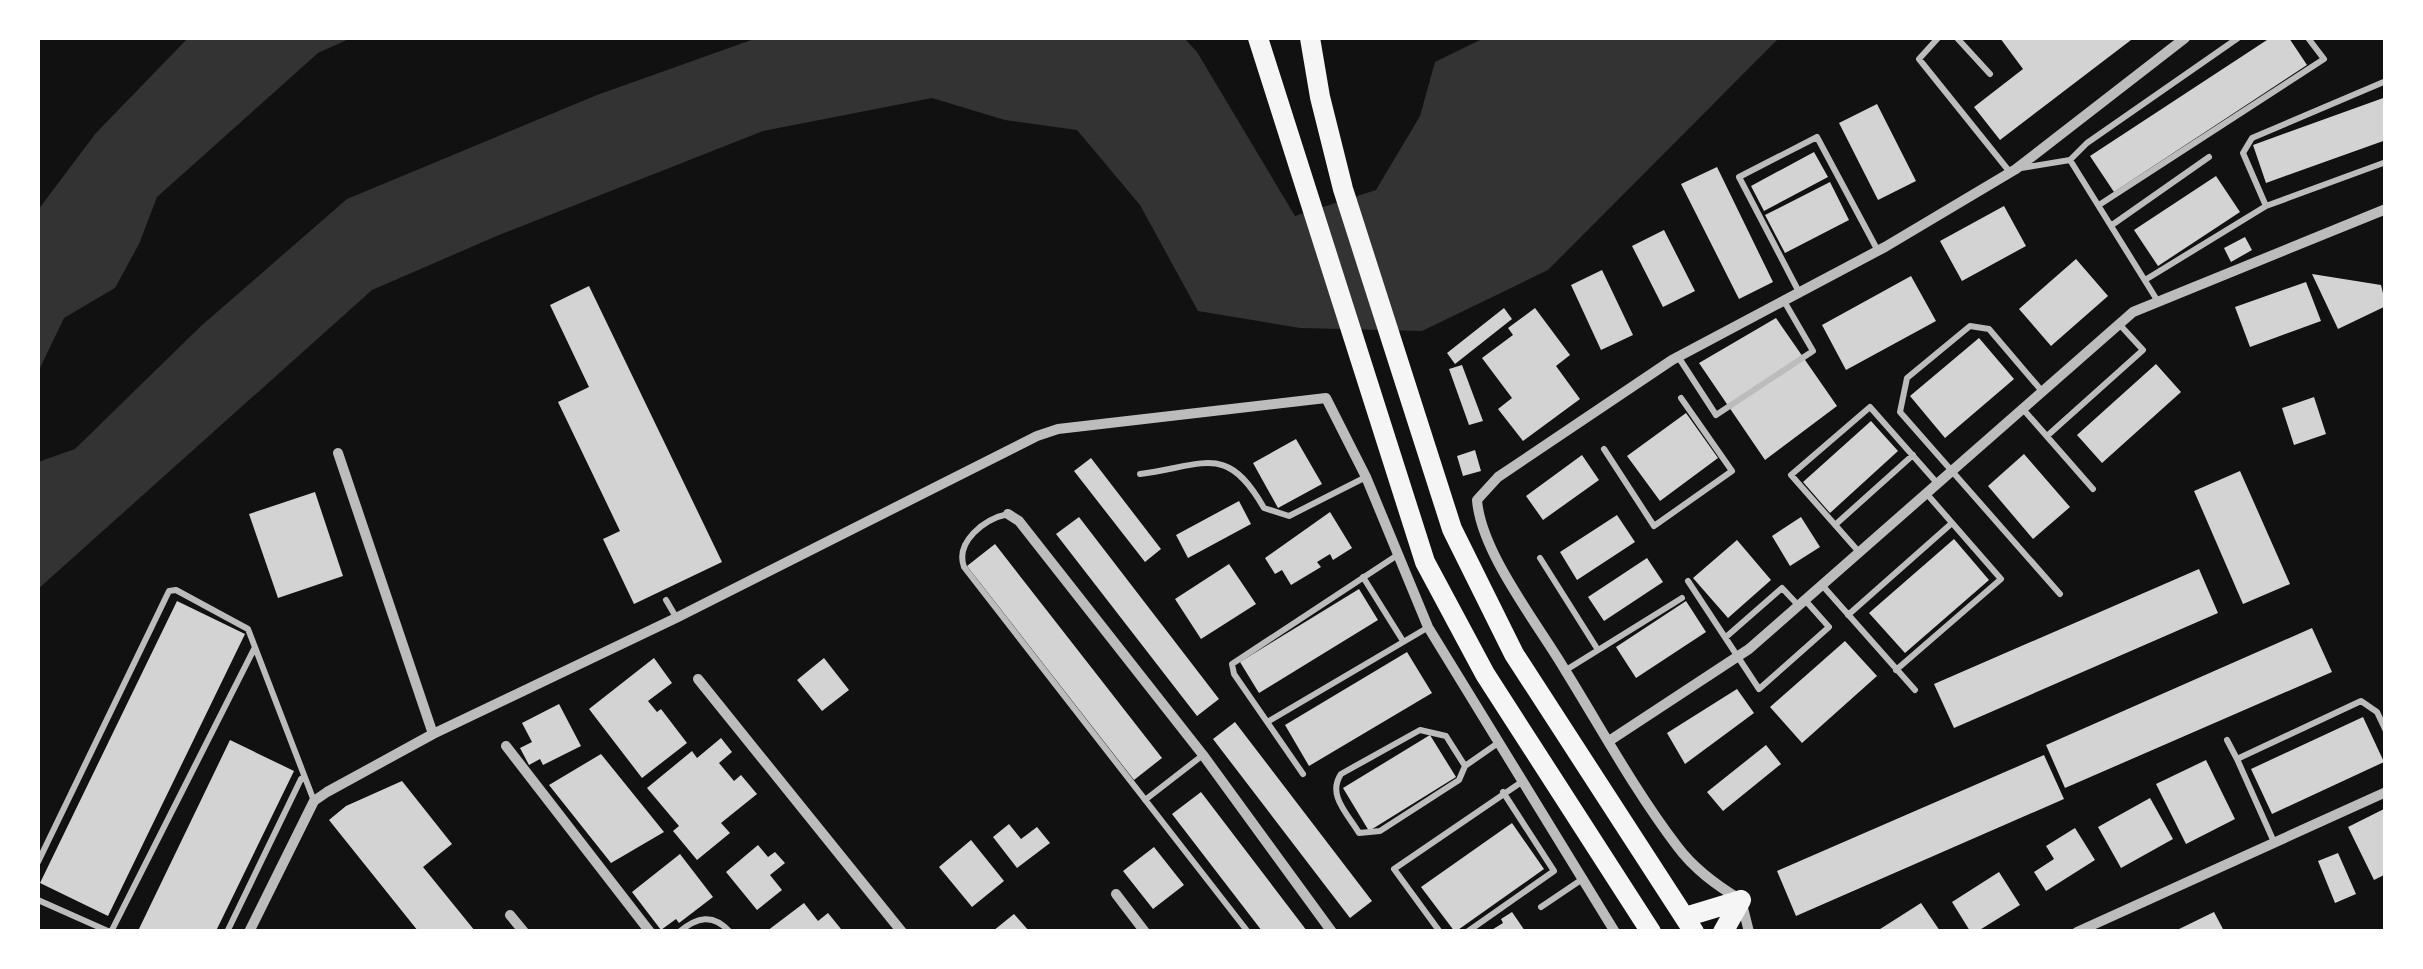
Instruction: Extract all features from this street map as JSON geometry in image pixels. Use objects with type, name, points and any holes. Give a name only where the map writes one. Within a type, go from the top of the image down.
[{"type":"main road","points":[[1258,38],[1414,535],[1452,617],[1650,932]]},
{"type":"main road","points":[[1310,38],[1320,98],[1344,189],[1452,529],[1486,603],[1514,654],[1689,924],[1741,900]]},
{"type":"main road","points":[[1723,932],[1741,900]]},
{"type":"street","points":[[1749,932],[1741,900],[1714,884],[1676,846],[1566,670],[1489,540],[1478,511],[1483,490],[1583,417],[1678,356],[1878,251],[2013,170],[2185,38]]},
{"type":"street","points":[[1609,741],[1738,656],[2119,322],[2157,300],[2386,209]]},
{"type":"street","points":[[248,932],[314,801],[433,734],[676,618],[1037,436],[1058,429],[1326,398],[1334,407],[1366,477],[1428,627],[1615,932]]},
{"type":"street","points":[[338,453],[433,734]]},
{"type":"street","points":[[1008,514],[1019,521],[1203,755],[1332,932]]},
{"type":"street","points":[[698,679],[902,932]]},
{"type":"street","points":[[506,746],[650,932]]},
{"type":"street","points":[[2077,932],[2386,792]]},
{"type":"street","points":[[1116,894],[1145,932]]},
{"type":"street","points":[[510,915],[524,932]]},
{"type":"lane","points":[[1938,38],[1919,58],[2013,170],[2070,160],[2087,143],[2238,38]]},
{"type":"lane","points":[[1957,38],[1990,74]]},
{"type":"lane","points":[[2099,204],[2324,59],[2308,38]]},
{"type":"lane","points":[[2266,206],[2243,157],[2252,138],[2386,82]]},
{"type":"lane","points":[[1799,292],[1739,177],[1817,137],[1878,251]]},
{"type":"lane","points":[[2112,225],[2210,158]]},
{"type":"lane","points":[[2070,160],[2157,300]]},
{"type":"lane","points":[[2145,280],[2266,206],[2386,162]]},
{"type":"lane","points":[[1678,356],[1716,415],[1813,351],[1784,300]]},
{"type":"lane","points":[[2047,436],[2143,350],[2119,322]]},
{"type":"lane","points":[[2041,390],[1989,330],[1980,326],[1960,332],[1908,378],[1900,412],[2060,594]]},
{"type":"lane","points":[[1604,449],[1654,526],[1732,471],[1680,398]]},
{"type":"lane","points":[[1859,552],[1791,475],[1870,407],[1938,483]]},
{"type":"lane","points":[[2022,408],[2093,488]]},
{"type":"lane","points":[[1835,525],[1913,455]]},
{"type":"lane","points":[[1140,474],[1222,463],[1246,476],[1264,508],[1289,516],[1366,477]]},
{"type":"lane","points":[[1896,670],[2001,579],[1926,493]]},
{"type":"lane","points":[[1008,514],[996,516],[964,543],[959,555],[964,567],[1248,932]]},
{"type":"lane","points":[[1848,615],[1952,523]]},
{"type":"lane","points":[[1303,774],[1234,674],[1232,664],[1396,556]]},
{"type":"lane","points":[[1540,558],[1598,650]]},
{"type":"lane","points":[[1364,577],[1402,640]]},
{"type":"lane","points":[[1688,581],[1759,689],[1829,627],[1782,588],[1726,637]]},
{"type":"lane","points":[[1822,586],[1915,690]]},
{"type":"lane","points":[[38,862],[168,592],[176,590],[242,622],[314,801]]},
{"type":"lane","points":[[1566,670],[1682,598]]},
{"type":"lane","points":[[666,600],[676,618]]},
{"type":"lane","points":[[1269,722],[1428,627]]},
{"type":"lane","points":[[38,900],[111,932],[254,649]]},
{"type":"lane","points":[[2236,759],[2361,701],[2376,712],[2386,732]]},
{"type":"lane","points":[[1464,766],[1446,736],[1420,730],[1342,774],[1334,784],[1335,795],[1360,832],[1369,835],[1459,780],[1464,766],[1499,742]]},
{"type":"lane","points":[[2227,740],[2275,842]]},
{"type":"lane","points":[[1145,800],[1203,755]]},
{"type":"lane","points":[[227,932],[302,778]]},
{"type":"lane","points":[[1440,932],[1394,869],[1524,781]]},
{"type":"lane","points":[[1467,932],[1554,872],[1503,792]]},
{"type":"lane","points":[[1541,907],[1584,878]]},
{"type":"lane","points":[[679,932],[695,919],[708,918],[721,922],[730,932]]},
{"type":"shaded area","points":[[188,38],[351,38],[318,53],[157,197],[139,244],[115,288],[64,318],[38,372],[38,210],[96,133]]},
{"type":"shaded area","points":[[757,38],[1184,38],[1197,52],[1295,216],[1376,190],[1420,116],[1435,62],[1484,38],[1779,38],[1548,270],[1422,331],[1300,328],[1198,311],[1140,205],[1077,130],[1005,120],[932,98],[763,131],[499,235],[372,290],[38,589],[38,462],[75,449],[201,326],[347,199],[597,95]]},
{"type":"building","points":[[2000,38],[2131,40],[2000,140],[1974,107],[2023,69]]},
{"type":"building","points":[[2270,38],[2289,38],[2307,65],[2114,192],[2090,156]]},
{"type":"building","points":[[2386,97],[2386,140],[2266,183],[2253,145]]},
{"type":"building","points":[[1877,104],[1916,181],[1878,200],[1839,123]]},
{"type":"building","points":[[1814,152],[1828,177],[1764,211],[1751,186]]},
{"type":"building","points":[[1717,167],[1773,282],[1739,299],[1681,184]]},
{"type":"building","points":[[2216,176],[2240,212],[2158,266],[2134,230]]},
{"type":"building","points":[[1830,182],[1849,220],[1785,253],[1765,215]]},
{"type":"building","points":[[2004,206],[2026,246],[1962,281],[1940,241]]},
{"type":"building","points":[[1664,230],[1695,291],[1663,307],[1632,246]]},
{"type":"building","points":[[2245,237],[2252,250],[2231,262],[2224,248]]},
{"type":"building","points":[[2076,259],[2108,296],[2051,346],[2019,309]]},
{"type":"building","points":[[1602,270],[1633,335],[1601,350],[1571,285]]},
{"type":"building","points":[[2312,274],[2381,285],[2386,306],[2338,329]]},
{"type":"building","points":[[1911,276],[1936,321],[1846,370],[1822,325]]},
{"type":"building","points":[[2306,282],[2321,321],[2250,347],[2235,307]]},
{"type":"building","points":[[589,286],[722,562],[634,604],[603,539],[620,531],[558,402],[589,387],[550,305]]},
{"type":"building","points":[[1504,308],[1512,319],[1455,364],[1447,353]]},
{"type":"building","points":[[1535,308],[1570,355],[1556,366],[1580,399],[1523,441],[1498,409],[1512,398],[1482,358],[1513,335],[1508,328]]},
{"type":"building","points":[[1776,318],[1837,406],[1765,460],[1699,363]]},
{"type":"building","points":[[1979,338],[2014,379],[1945,438],[1910,396]]},
{"type":"building","points":[[2156,364],[2181,392],[2102,463],[2077,435]]},
{"type":"building","points":[[1462,365],[1483,421],[1469,425],[1449,369]]},
{"type":"building","points":[[2314,397],[2326,434],[2294,445],[2282,408]]},
{"type":"building","points":[[1686,413],[1718,458],[1660,501],[1627,456]]},
{"type":"building","points":[[1871,421],[1898,451],[1830,513],[1803,482]]},
{"type":"building","points":[[1296,439],[1322,484],[1278,508],[1253,463]]},
{"type":"building","points":[[1475,450],[1481,471],[1463,476],[1457,456]]},
{"type":"building","points":[[2024,454],[2070,507],[2033,539],[1988,486]]},
{"type":"building","points":[[1582,455],[1599,480],[1543,520],[1526,496]]},
{"type":"building","points":[[1091,458],[1161,549],[1145,562],[1074,471]]},
{"type":"building","points":[[2240,471],[2290,584],[2243,604],[2194,491]]},
{"type":"building","points":[[315,492],[343,576],[278,598],[249,514]]},
{"type":"building","points":[[1239,501],[1251,524],[1188,558],[1176,535]]},
{"type":"building","points":[[1330,512],[1352,548],[1333,560],[1330,554],[1317,562],[1321,567],[1291,585],[1282,570],[1275,574],[1265,558]]},
{"type":"building","points":[[1617,515],[1635,542],[1577,580],[1560,552]]},
{"type":"building","points":[[1079,517],[1219,699],[1197,716],[1056,534]]},
{"type":"building","points":[[1801,517],[1820,547],[1790,566],[1772,536]]},
{"type":"building","points":[[1954,539],[1989,580],[1905,653],[1869,613]]},
{"type":"building","points":[[1737,540],[1771,580],[1728,618],[1693,578]]},
{"type":"building","points":[[995,544],[1162,758],[1134,780],[967,566]]},
{"type":"building","points":[[1647,558],[1663,582],[1604,621],[1588,597]]},
{"type":"building","points":[[1229,564],[1256,604],[1201,639],[1175,599]]},
{"type":"building","points":[[2199,569],[2218,613],[1954,728],[1934,684]]},
{"type":"building","points":[[1359,589],[1378,620],[1259,693],[1240,662]]},
{"type":"building","points":[[177,601],[245,634],[108,916],[40,883]]},
{"type":"building","points":[[1686,601],[1706,632],[1636,678],[1616,647]]},
{"type":"building","points":[[2312,628],[2332,672],[2065,788],[2046,745]]},
{"type":"building","points":[[1845,641],[1877,676],[1802,743],[1770,707]]},
{"type":"building","points":[[1407,652],[1432,693],[1309,766],[1285,725]]},
{"type":"building","points":[[654,658],[672,683],[648,701],[657,712],[661,709],[687,743],[642,778],[589,709]]},
{"type":"building","points":[[824,658],[849,690],[822,711],[797,680]]},
{"type":"building","points":[[1737,689],[1754,713],[1685,764],[1667,733]]},
{"type":"building","points":[[559,704],[581,746],[543,765],[540,759],[529,765],[520,748],[532,742],[522,723]]},
{"type":"building","points":[[2363,717],[2384,762],[2272,814],[2251,769]]},
{"type":"building","points":[[1235,722],[1372,901],[1350,918],[1213,739]]},
{"type":"building","points":[[1430,735],[1456,777],[1369,831],[1343,788]]},
{"type":"building","points":[[721,738],[732,752],[719,763],[734,781],[741,775],[757,794],[721,823],[730,833],[697,860],[673,831],[679,826],[647,788],[692,751],[697,758]]},
{"type":"building","points":[[230,740],[294,771],[216,931],[138,931]]},
{"type":"building","points":[[1766,745],[1781,764],[1723,811],[1707,792]]},
{"type":"building","points":[[601,754],[664,832],[611,863],[549,785]]},
{"type":"building","points":[[2044,755],[2064,799],[1796,916],[1777,871]]},
{"type":"building","points":[[2206,760],[2235,819],[2186,844],[2156,784]]},
{"type":"building","points":[[402,781],[452,844],[423,867],[475,931],[418,931],[329,820],[346,806]]},
{"type":"building","points":[[1201,792],[1307,931],[1262,931],[1172,814]]},
{"type":"building","points":[[2150,798],[2173,839],[2121,868],[2098,827]]},
{"type":"building","points":[[2386,808],[2386,874],[2374,880],[2348,827]]},
{"type":"building","points":[[1512,823],[1544,869],[1455,932],[1421,887]]},
{"type":"building","points":[[1009,824],[1021,839],[1037,827],[1050,843],[1017,868],[993,837]]},
{"type":"building","points":[[2075,828],[2095,860],[2046,891],[2034,872],[2054,859],[2046,846]]},
{"type":"building","points":[[971,840],[1004,881],[972,907],[939,867]]},
{"type":"building","points":[[758,845],[768,857],[775,852],[785,863],[770,875],[782,890],[757,910],[726,872]]},
{"type":"building","points":[[1154,847],[1184,885],[1153,909],[1123,871]]},
{"type":"building","points":[[2338,853],[2356,894],[2335,903],[2318,861]]},
{"type":"building","points":[[680,854],[713,897],[679,923],[676,919],[661,930],[632,892]]},
{"type":"building","points":[[1999,872],[2020,905],[1978,931],[1970,931],[1952,902]]},
{"type":"building","points":[[804,903],[818,921],[828,913],[841,929],[767,931]]},
{"type":"building","points":[[1921,903],[1940,931],[1877,931]]},
{"type":"building","points":[[1512,912],[1525,931],[1490,931],[1503,923],[1501,919]]},
{"type":"building","points":[[2214,912],[2224,931],[2175,931]]},
{"type":"building","points":[[1014,914],[1029,931],[993,931]]}]
